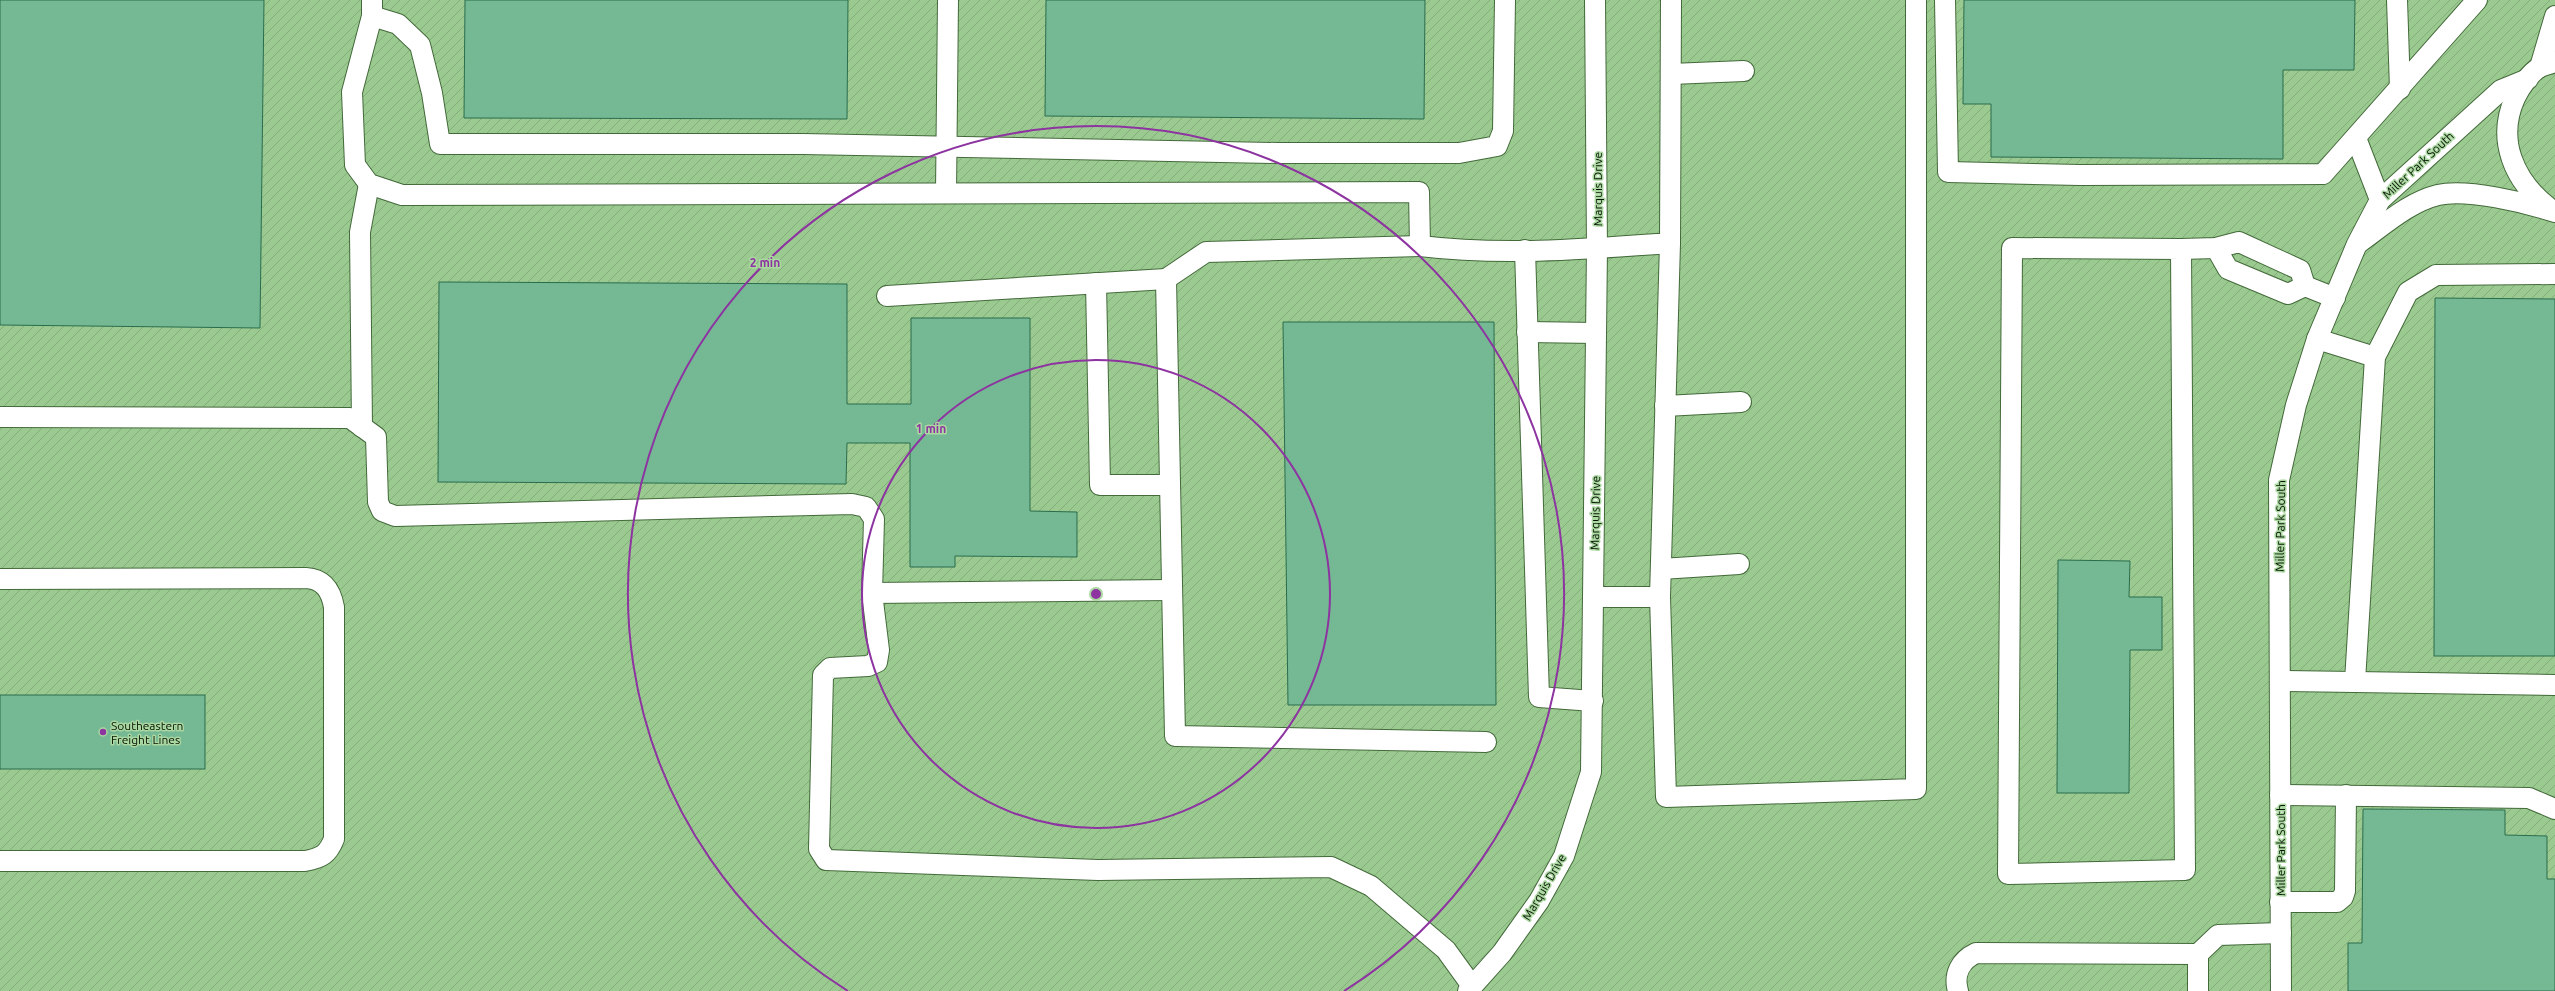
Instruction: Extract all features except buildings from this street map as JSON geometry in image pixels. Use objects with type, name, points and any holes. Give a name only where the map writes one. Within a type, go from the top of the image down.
[{"type":"street","points":[[946,193],[948,0]]},
{"type":"street","points":[[1420,246],[1419,192],[402,195],[369,184],[356,165],[352,92],[372,8],[398,24],[420,45],[432,93],[440,144],[946,147],[1278,153],[1460,153],[1497,146],[1503,131],[1505,0]]},
{"type":"street","name":"Marquis Drive","points":[[1470,989],[1502,953],[1539,901],[1564,856],[1591,772],[1597,248],[1595,0]]},
{"type":"street","points":[[1671,0],[1670,243],[1660,597],[1666,797],[1916,790],[1916,0]]},
{"type":"street","points":[[1945,0],[1948,172],[2080,176],[2324,174],[2477,0]]},
{"type":"street","points":[[2397,0],[2400,89]]},
{"type":"street","points":[[2554,212],[2528,191],[2516,172],[2509,152],[2507,130],[2511,108],[2541,69],[2555,16]]},
{"type":"street","name":"Miller Park South","points":[[2281,991],[2279,480],[2296,405],[2317,339],[2357,244],[2380,200],[2501,90],[2541,69]]},
{"type":"street","points":[[1671,74],[1744,71]]},
{"type":"street","points":[[2356,138],[2380,200]]},
{"type":"street","points":[[362,427],[360,232],[369,184]]},
{"type":"street","points":[[2357,244],[2409,207],[2438,194],[2499,197],[2554,212]]},
{"type":"street","points":[[2181,249],[2185,870],[2008,874],[2012,248],[2181,249],[2216,248],[2239,242],[2300,270],[2305,286]]},
{"type":"street","points":[[887,296],[1166,279],[1206,252],[1420,246],[1478,252],[1597,248],[1670,243]]},
{"type":"street","points":[[2216,248],[2228,268],[2249,278],[2288,294],[2305,286],[2335,298]]},
{"type":"street","points":[[1525,250],[1539,697],[1593,701]]},
{"type":"street","points":[[2355,681],[2375,357],[2408,292],[2436,275],[2555,274]]},
{"type":"street","points":[[1166,279],[1175,736],[1486,742]]},
{"type":"street","points":[[1096,283],[1100,485],[1170,485]]},
{"type":"street","points":[[1527,332],[1596,333]]},
{"type":"street","points":[[2317,339],[2375,357]]},
{"type":"street","points":[[1665,406],[1741,402]]},
{"type":"street","points":[[0,417],[350,418],[376,437],[378,502],[382,511],[395,516],[852,504],[866,507],[874,519],[872,593],[879,650],[877,662],[868,666],[830,668],[823,675],[819,849],[826,860],[1098,870],[1331,867],[1371,886],[1446,950],[1470,989]]},
{"type":"street","points":[[1661,569],[1739,564]]},
{"type":"street","points":[[0,579],[315,578],[326,585],[331,593],[334,607],[334,839],[328,852],[320,858],[305,861],[0,861]]},
{"type":"street","points":[[872,593],[1172,590]]},
{"type":"street","points":[[1594,597],[1660,597]]},
{"type":"street","points":[[2280,681],[2555,684]]},
{"type":"street","points":[[2280,796],[2529,798],[2555,809]]},
{"type":"street","points":[[2280,902],[2337,902],[2343,897],[2345,891],[2346,796]]},
{"type":"street","points":[[1958,991],[1957,972],[1965,958],[1976,953],[2198,954],[2218,935],[2281,933]]},
{"type":"street","points":[[2198,954],[2198,991]]},
{"type":"shaded area","points":[[0,0],[2555,0],[2555,991],[0,991]]},
{"type":"place","name":"Southeastern Freight Lines","points":[[103,732]]}]
